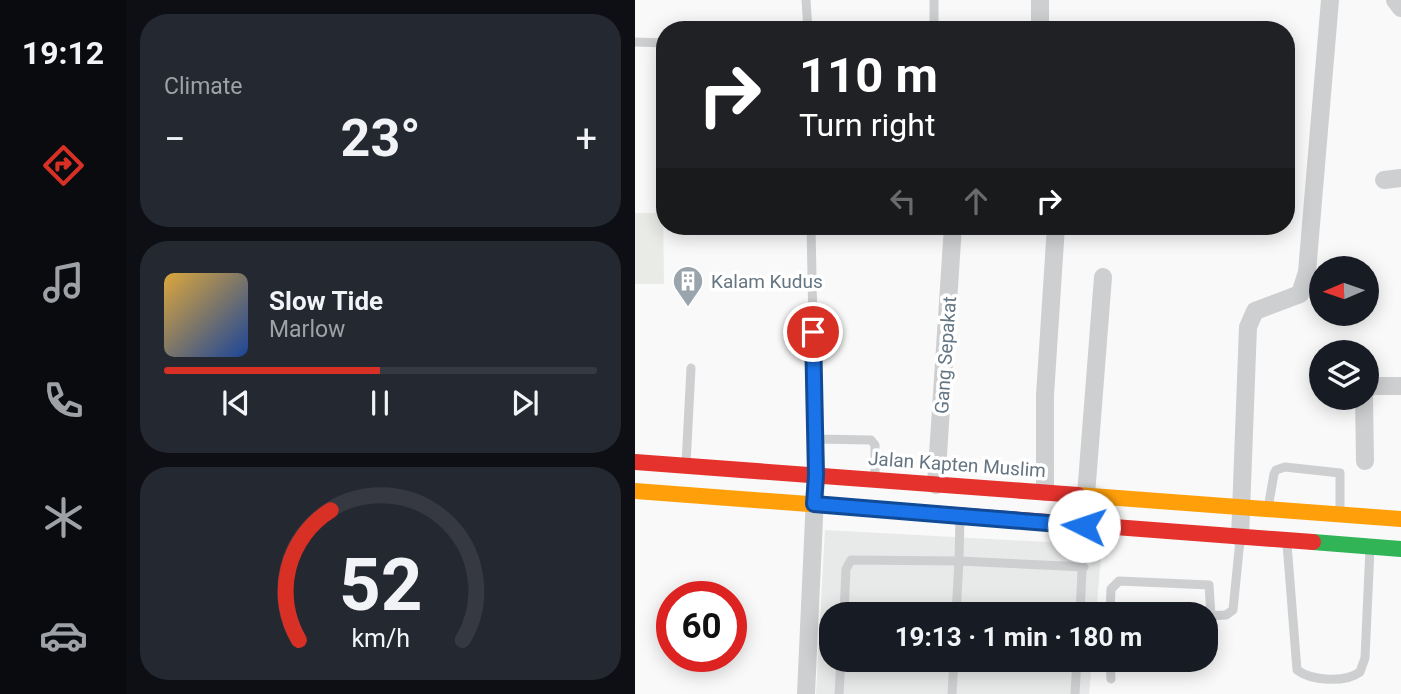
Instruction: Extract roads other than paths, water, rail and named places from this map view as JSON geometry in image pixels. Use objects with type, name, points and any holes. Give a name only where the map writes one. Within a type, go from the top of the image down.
[{"type":"main road","name":"Jalan Kapten Muslim","points":[[635,462],[1046,492],[1085,510],[1241,538],[1401,549]]},
{"type":"main road","name":"Jalan Kapten Muslim","points":[[635,491],[960,516],[1085,510],[1241,508],[1401,519]]},
{"type":"street","points":[[1040,0],[1040,21]]},
{"type":"street","points":[[1241,538],[1248,327],[1255,311],[1300,294],[1307,272],[1330,0]]},
{"type":"street","points":[[1395,0],[1401,8]]},
{"type":"street","name":"Gang Sepakat","points":[[936,485],[952,235]]},
{"type":"street","points":[[1046,492],[1045,395],[1055,235]]},
{"type":"street","points":[[1085,510],[1103,277]]},
{"type":"street","points":[[1379,386],[1401,386]]},
{"type":"street","points":[[1364,410],[1365,461]]},
{"type":"street","points":[[806,694],[816,475]]},
{"type":"lane","points":[[806,0],[807,21]]},
{"type":"lane","points":[[934,0],[934,21]]},
{"type":"lane","points":[[635,42],[656,43]]},
{"type":"lane","points":[[811,235],[816,475]]},
{"type":"lane","points":[[686,465],[691,368]]},
{"type":"lane","points":[[815,439],[871,440],[875,445],[875,478]]},
{"type":"lane","points":[[1268,509],[1274,474],[1276,470],[1285,467],[1340,473],[1339,514]]},
{"type":"lane","points":[[1081,602],[1085,510]]},
{"type":"lane","points":[[957,602],[960,516]]},
{"type":"lane","points":[[1218,615],[1227,615],[1233,610],[1241,538]]},
{"type":"lane","points":[[1286,542],[1297,670],[1305,676],[1347,679],[1360,672],[1365,658],[1370,546]]},
{"type":"lane","points":[[845,602],[846,569],[851,560],[959,561],[1084,567]]},
{"type":"lane","points":[[1109,602],[1110,589],[1119,581],[1209,585],[1208,602]]},
{"type":"lane","points":[[839,694],[840,672]]},
{"type":"lane","points":[[952,694],[953,672]]},
{"type":"lane","points":[[1075,694],[1076,672]]},
{"type":"lane","points":[[1111,672],[1111,679]]},
{"type":"place","name":"Kalam Kudus","points":[[688,308]]}]
